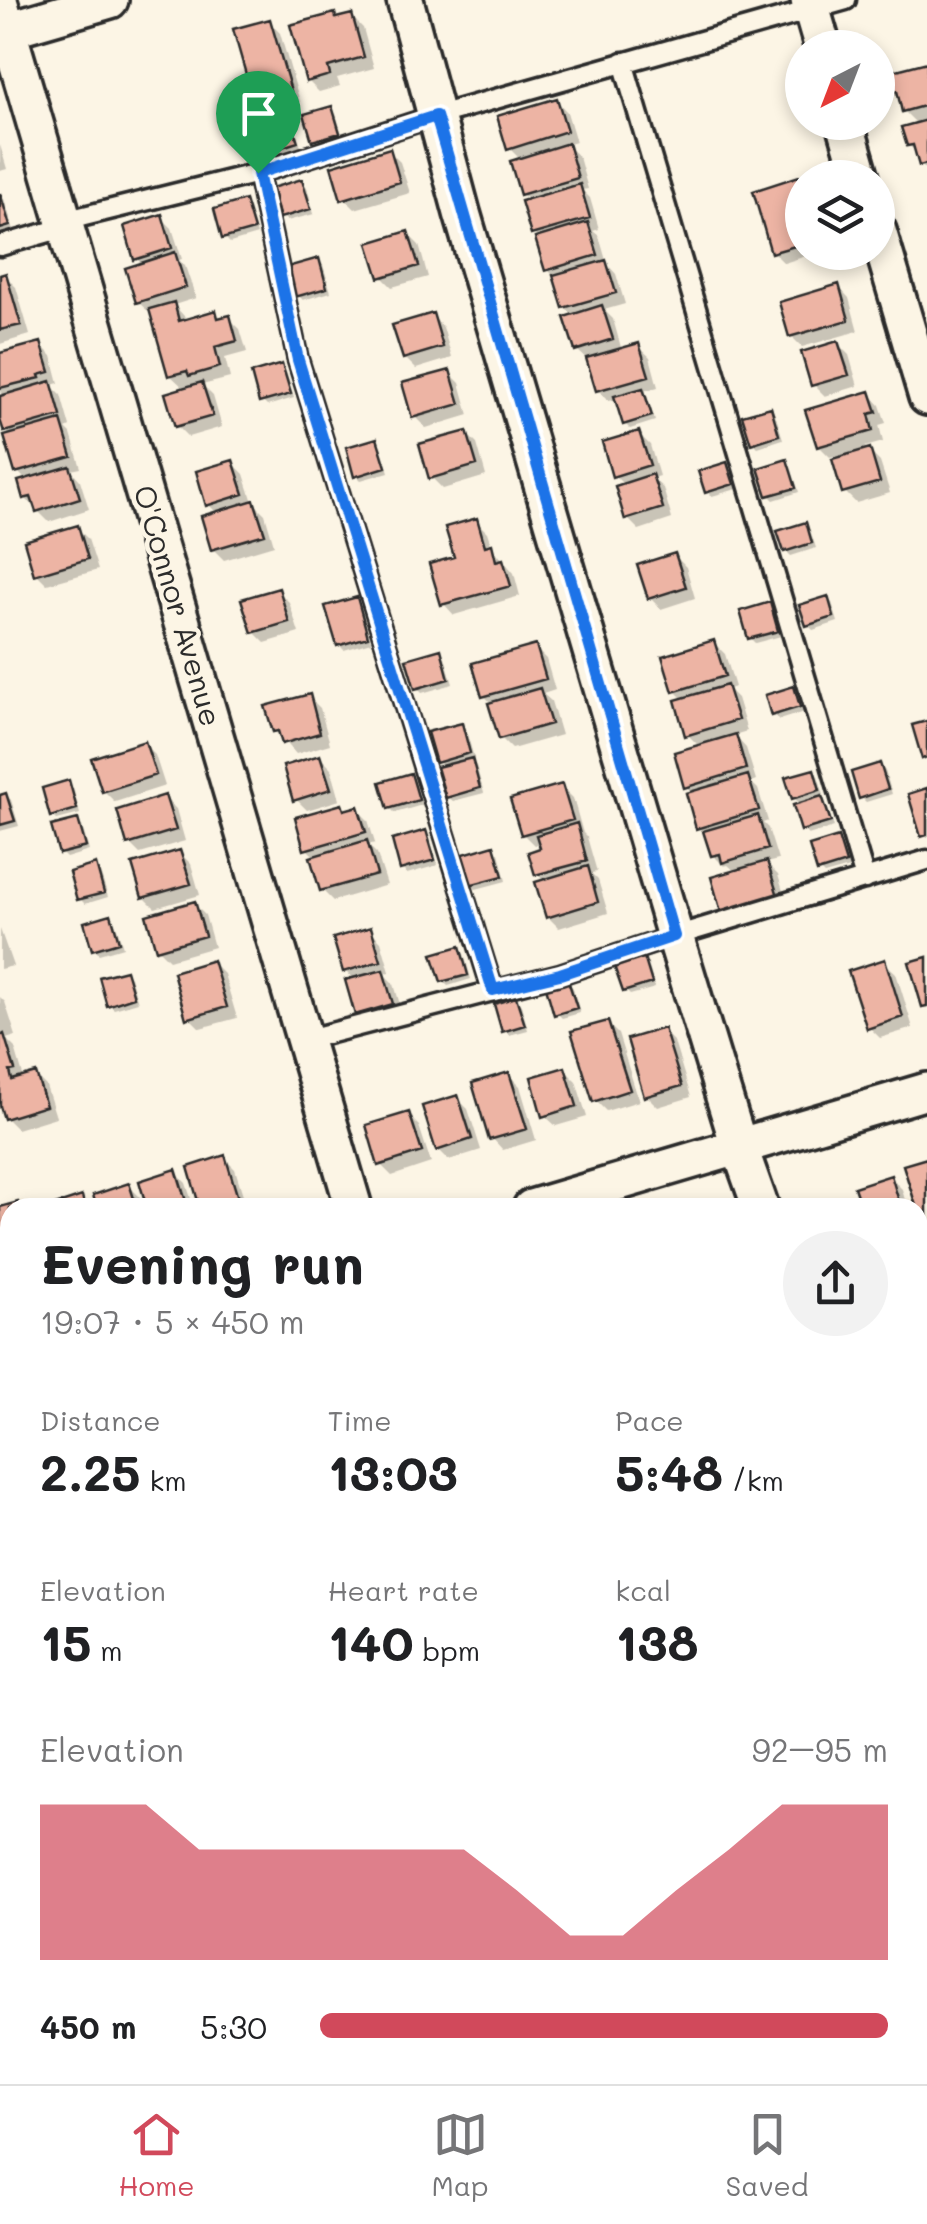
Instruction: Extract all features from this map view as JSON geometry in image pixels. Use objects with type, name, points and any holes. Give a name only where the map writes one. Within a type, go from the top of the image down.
[{"type":"street","points":[[3,22],[110,0]]},
{"type":"street","points":[[404,0],[674,936],[758,1198]]},
{"type":"street","points":[[810,5],[818,30]]},
{"type":"street","name":"O'Connor Avenue","points":[[3,22],[351,1198]]},
{"type":"street","points":[[889,270],[927,398]]},
{"type":"street","points":[[565,1198],[927,1091]]},
{"type":"lane","points":[[0,246],[65,224],[258,173],[810,5],[846,0]]},
{"type":"lane","points":[[622,62],[866,879]]},
{"type":"lane","points":[[258,173],[298,360],[493,990]]},
{"type":"lane","points":[[304,1040],[560,974],[927,860]]},
{"type":"building","points":[[335,13],[336,18],[352,14],[364,57],[328,67],[330,75],[306,82],[290,25]]},
{"type":"building","points":[[270,19],[291,91],[275,96],[272,86],[251,92],[233,29]]},
{"type":"building","points":[[927,62],[927,105],[902,112],[895,91],[895,70]]},
{"type":"building","points":[[557,98],[567,131],[507,150],[497,116]]},
{"type":"building","points":[[332,106],[340,133],[312,141],[304,114]]},
{"type":"building","points":[[290,117],[298,142],[270,151],[262,126]]},
{"type":"building","points":[[927,120],[927,164],[919,166],[913,145],[907,146],[901,127]]},
{"type":"building","points":[[568,143],[578,178],[520,195],[510,161]]},
{"type":"building","points":[[390,148],[400,182],[341,200],[331,166]]},
{"type":"building","points":[[302,179],[311,209],[280,218],[271,188]]},
{"type":"building","points":[[785,181],[785,249],[771,253],[753,191]]},
{"type":"building","points":[[580,184],[590,218],[531,235],[521,201]]},
{"type":"building","points":[[0,193],[10,226],[0,229]]},
{"type":"building","points":[[245,200],[254,230],[222,239],[214,209]]},
{"type":"building","points":[[162,214],[172,248],[134,260],[124,226]]},
{"type":"building","points":[[588,222],[598,255],[545,271],[535,238]]},
{"type":"building","points":[[408,231],[419,266],[379,278],[368,243]]},
{"type":"building","points":[[175,252],[186,287],[136,303],[125,268]]},
{"type":"building","points":[[319,258],[327,288],[295,297],[287,267]]},
{"type":"building","points":[[606,260],[616,293],[563,308],[553,275]]},
{"type":"building","points":[[6,273],[21,325],[0,330],[0,275]]},
{"type":"building","points":[[839,284],[849,320],[789,337],[779,302]]},
{"type":"building","points":[[174,302],[179,321],[216,310],[218,318],[230,315],[237,341],[215,347],[220,367],[189,376],[187,371],[168,376],[149,309]]},
{"type":"building","points":[[602,305],[613,339],[575,351],[564,317]]},
{"type":"building","points":[[433,313],[443,347],[403,359],[392,325]]},
{"type":"building","points":[[838,341],[849,375],[811,386],[801,352]]},
{"type":"building","points":[[41,342],[50,372],[0,388],[0,353]]},
{"type":"building","points":[[639,343],[649,376],[596,391],[586,358]]},
{"type":"building","points":[[282,364],[291,394],[259,403],[251,373]]},
{"type":"building","points":[[450,370],[460,404],[412,418],[402,383]]},
{"type":"building","points":[[51,381],[61,416],[4,432],[0,396]]},
{"type":"building","points":[[202,382],[213,416],[175,427],[165,393]]},
{"type":"building","points":[[643,388],[652,416],[623,425],[614,396]]},
{"type":"building","points":[[870,391],[877,412],[869,414],[873,431],[817,447],[805,410]]},
{"type":"building","points":[[771,407],[779,435],[751,444],[742,415]]},
{"type":"building","points":[[61,420],[72,457],[15,473],[4,436]]},
{"type":"building","points":[[467,431],[477,465],[429,479],[419,444]]},
{"type":"building","points":[[639,431],[650,465],[612,477],[602,442]]},
{"type":"building","points":[[377,438],[386,467],[354,477],[346,447]]},
{"type":"building","points":[[870,448],[880,482],[842,493],[832,459]]},
{"type":"building","points":[[787,459],[796,488],[767,496],[758,468]]},
{"type":"building","points":[[233,460],[244,494],[206,506],[196,471]]},
{"type":"building","points":[[727,462],[734,484],[705,493],[698,471]]},
{"type":"building","points":[[70,466],[80,498],[36,512],[31,497],[23,499],[18,481]]},
{"type":"building","points":[[652,474],[663,508],[625,520],[615,486]]},
{"type":"building","points":[[254,500],[265,534],[211,550],[201,516]]},
{"type":"building","points":[[477,518],[485,546],[492,544],[496,561],[503,559],[511,586],[441,605],[429,564],[454,557],[445,527]]},
{"type":"building","points":[[806,522],[812,543],[784,552],[777,531]]},
{"type":"building","points":[[78,525],[88,559],[34,575],[24,541]]},
{"type":"building","points":[[675,553],[686,587],[648,599],[637,565]]},
{"type":"building","points":[[279,588],[289,622],[252,633],[241,599]]},
{"type":"building","points":[[828,596],[834,617],[806,626],[799,605]]},
{"type":"building","points":[[357,597],[368,637],[337,646],[325,606]]},
{"type":"building","points":[[770,602],[778,631],[748,639],[740,611]]},
{"type":"building","points":[[714,640],[725,676],[673,692],[662,656]]},
{"type":"building","points":[[536,645],[546,679],[482,697],[472,663]]},
{"type":"building","points":[[441,649],[449,679],[415,689],[406,659]]},
{"type":"building","points":[[727,685],[738,720],[685,736],[675,700]]},
{"type":"building","points":[[794,686],[800,707],[771,716],[765,695]]},
{"type":"building","points":[[540,688],[551,724],[499,739],[488,703]]},
{"type":"building","points":[[310,694],[320,733],[282,744],[278,731],[273,732],[265,706]]},
{"type":"building","points":[[927,721],[927,757],[922,759],[912,725]]},
{"type":"building","points":[[462,723],[470,753],[436,763],[427,732]]},
{"type":"building","points":[[736,734],[746,769],[684,788],[674,752]]},
{"type":"building","points":[[145,741],[156,775],[102,792],[91,758]]},
{"type":"building","points":[[320,755],[331,789],[293,801],[283,766]]},
{"type":"building","points":[[472,758],[480,788],[446,798],[437,767]]},
{"type":"building","points":[[880,763],[888,789],[859,799],[851,772]]},
{"type":"building","points":[[814,769],[820,790],[792,799],[785,777]]},
{"type":"building","points":[[411,773],[419,800],[388,809],[380,782]]},
{"type":"building","points":[[748,775],[759,810],[696,829],[686,793]]},
{"type":"building","points":[[69,780],[77,809],[50,817],[42,788]]},
{"type":"building","points":[[562,784],[573,820],[521,835],[510,799]]},
{"type":"building","points":[[927,788],[927,835],[921,837],[908,794]]},
{"type":"building","points":[[6,793],[15,821],[0,825],[0,795]]},
{"type":"building","points":[[165,795],[176,830],[127,845],[117,810]]},
{"type":"building","points":[[822,796],[831,822],[801,831],[793,805]]},
{"type":"building","points":[[342,804],[344,810],[358,806],[366,832],[304,850],[295,817]]},
{"type":"building","points":[[758,815],[768,849],[722,863],[720,854],[711,856],[703,831]]},
{"type":"building","points":[[78,819],[86,847],[59,854],[51,826]]},
{"type":"building","points":[[577,823],[587,861],[535,875],[528,852],[540,848],[536,835]]},
{"type":"building","points":[[426,830],[435,860],[400,870],[392,840]]},
{"type":"building","points":[[838,837],[846,863],[817,872],[809,846]]},
{"type":"building","points":[[367,840],[377,875],[320,891],[310,857]]},
{"type":"building","points":[[494,845],[503,876],[469,885],[460,855]]},
{"type":"building","points":[[180,850],[191,884],[142,898],[132,864]]},
{"type":"building","points":[[767,861],[778,896],[721,912],[711,877]]},
{"type":"building","points":[[96,864],[104,893],[77,900],[69,872]]},
{"type":"building","points":[[588,866],[598,902],[546,918],[535,882]]},
{"type":"building","points":[[195,901],[205,936],[156,950],[146,915]]},
{"type":"building","points":[[111,914],[119,942],[92,950],[84,922]]},
{"type":"building","points":[[371,927],[381,961],[343,972],[333,938]]},
{"type":"building","points":[[460,946],[468,975],[441,982],[432,954]]},
{"type":"building","points":[[644,957],[652,983],[623,992],[614,966]]},
{"type":"building","points":[[927,957],[927,1006],[922,1007],[909,962]]},
{"type":"building","points":[[885,959],[903,1017],[867,1029],[848,971]]},
{"type":"building","points":[[213,960],[227,1007],[186,1019],[173,972]]},
{"type":"building","points":[[126,970],[134,997],[107,1006],[99,977]]},
{"type":"building","points":[[383,970],[393,1004],[355,1015],[345,980]]},
{"type":"building","points":[[568,980],[577,1008],[554,1015],[546,987]]},
{"type":"building","points":[[516,997],[525,1025],[502,1032],[494,1004]]},
{"type":"building","points":[[608,1021],[630,1090],[593,1102],[571,1031]]},
{"type":"building","points":[[664,1028],[682,1086],[644,1097],[627,1039]]},
{"type":"building","points":[[4,1034],[15,1070],[10,1071],[12,1080],[36,1073],[46,1106],[4,1119],[0,1106],[0,1036]]},
{"type":"building","points":[[565,1067],[577,1106],[542,1117],[531,1077]]},
{"type":"building","points":[[509,1072],[527,1129],[489,1140],[472,1083]]},
{"type":"building","points":[[458,1095],[472,1139],[436,1151],[422,1106]]},
{"type":"building","points":[[409,1112],[422,1152],[378,1166],[366,1125]]},
{"type":"building","points":[[225,1155],[238,1198],[197,1198],[188,1167]]},
{"type":"building","points":[[927,1158],[927,1198],[913,1198],[903,1165]]},
{"type":"building","points":[[176,1169],[185,1198],[144,1198],[139,1181]]},
{"type":"building","points":[[891,1175],[898,1198],[858,1198],[854,1187]]},
{"type":"building","points":[[129,1183],[134,1198],[94,1198],[93,1195]]},
{"type":"route","points":[[436,116],[674,936],[560,974],[493,990],[298,360],[258,173],[436,116]]}]
